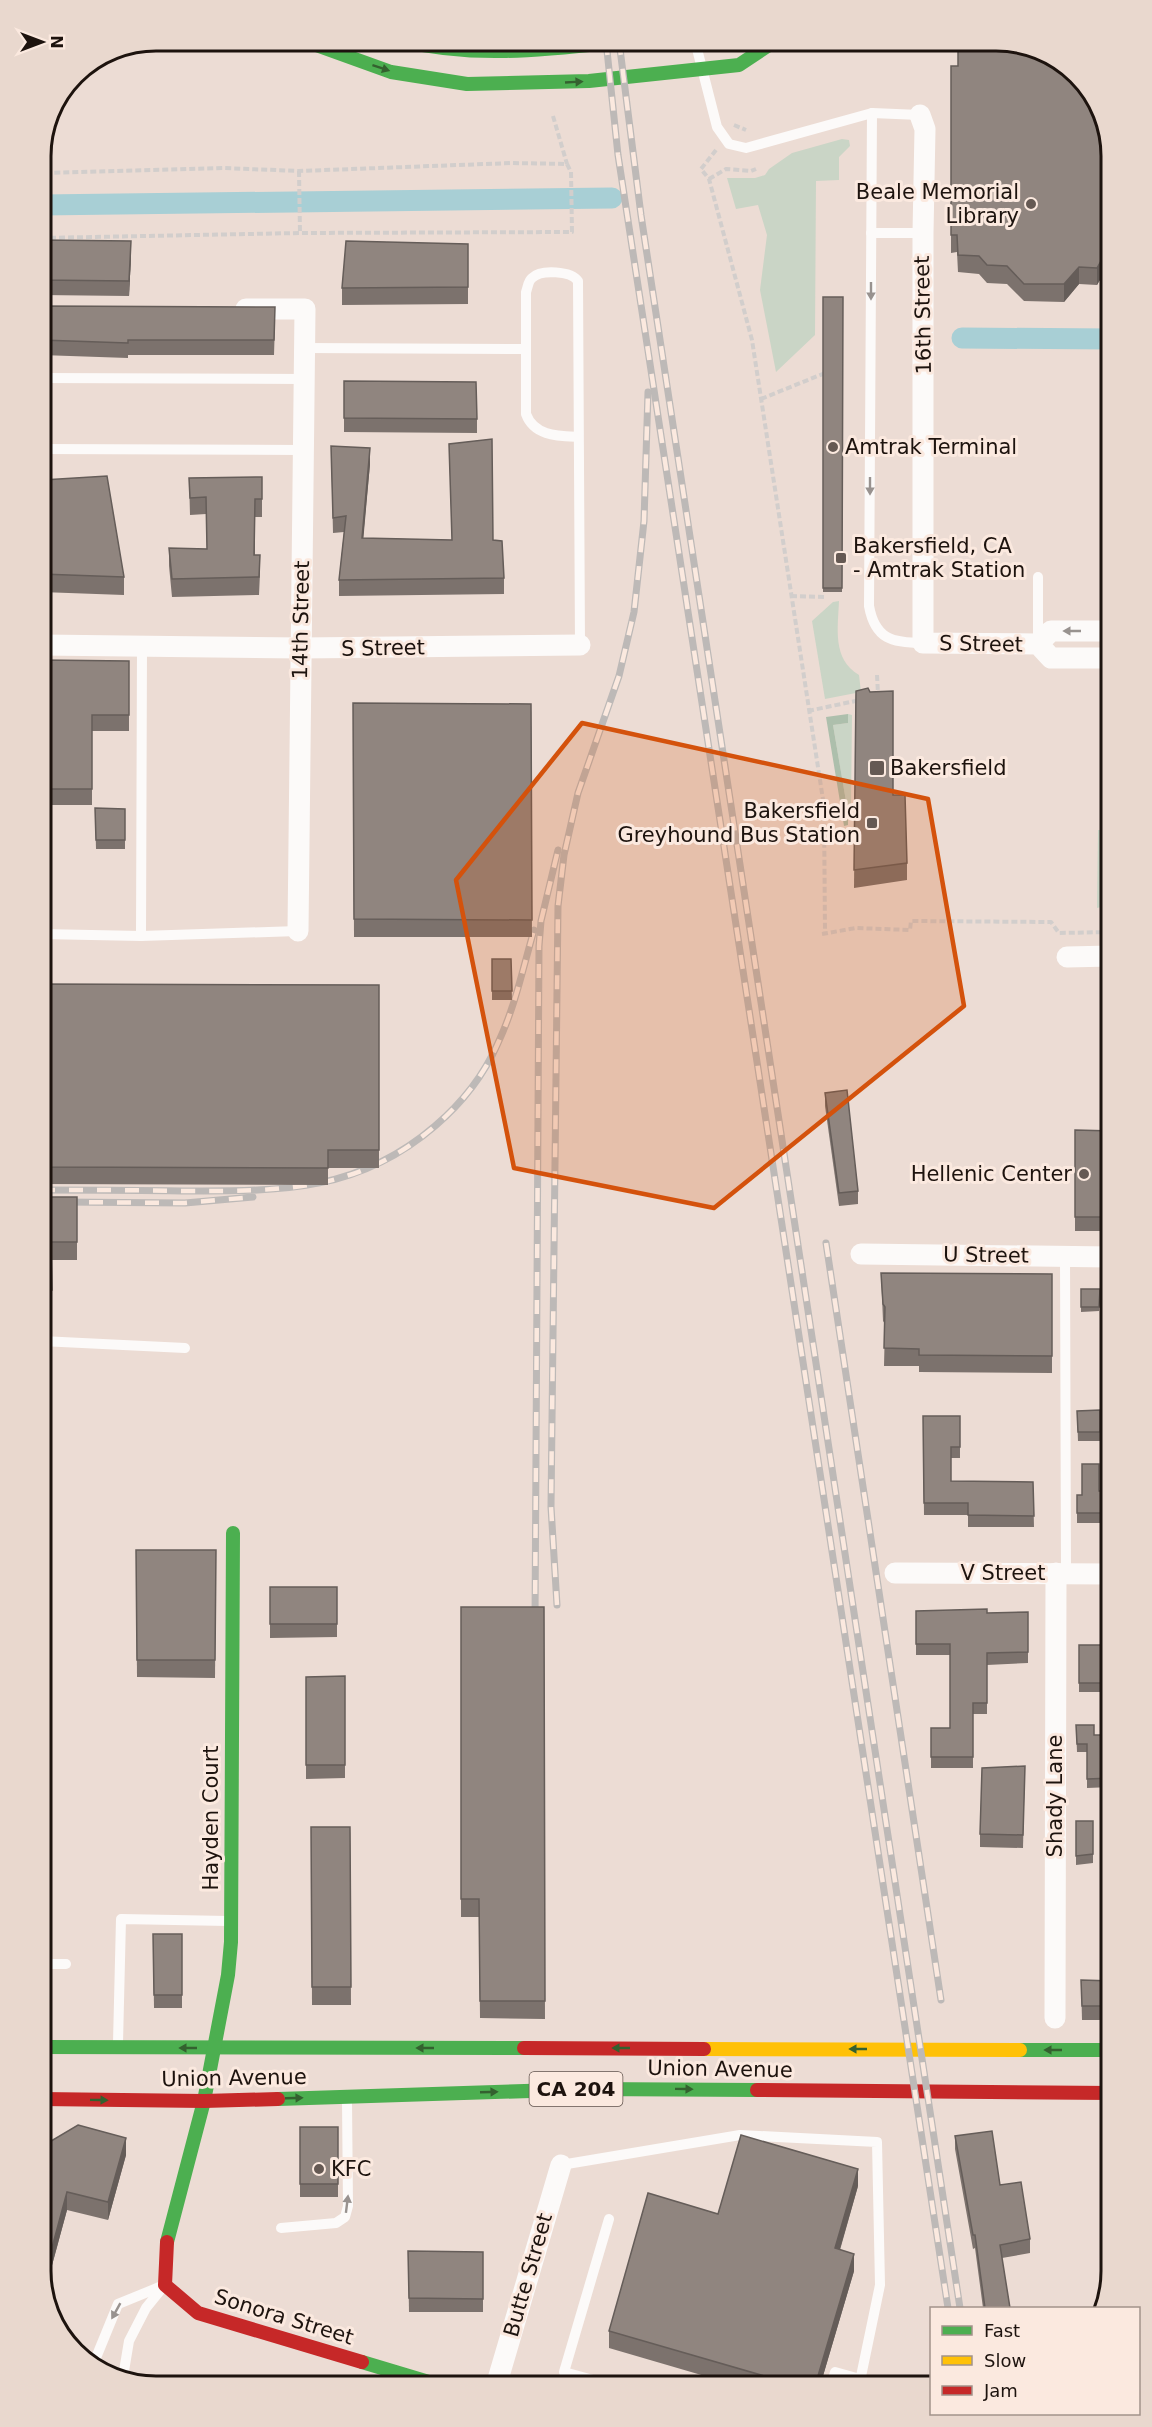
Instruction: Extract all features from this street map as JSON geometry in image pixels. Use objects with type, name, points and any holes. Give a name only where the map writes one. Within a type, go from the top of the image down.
[{"type":"main road","points":[[333,51],[391,72],[422,78],[467,84],[514,85],[589,81],[739,65],[757,51]]},
{"type":"main road","name":"Hayden Court","points":[[204,2101],[228,1975],[231,1921],[233,1533]]},
{"type":"main road","name":"Union Avenue","points":[[51,2047],[1101,2050]]},
{"type":"main road","name":"Union Avenue","points":[[51,2099],[204,2101],[590,2089],[1101,2093]]},
{"type":"main road","points":[[165,2285],[167,2235],[204,2101]]},
{"type":"main road","name":"Sonora Street","points":[[165,2285],[198,2313],[409,2376]]},
{"type":"street","points":[[514,51],[514,85]]},
{"type":"street","name":"16th Street","points":[[920,115],[925,129],[922,233],[923,643]]},
{"type":"street","name":"14th Street","points":[[221,309],[305,309],[298,931]]},
{"type":"street","name":"S Street","points":[[923,643],[1038,644],[1051,631],[1101,631]]},
{"type":"street","name":"S Street","points":[[1038,644],[1051,658],[1101,658]]},
{"type":"street","name":"S Street","points":[[51,645],[301,648],[580,645]]},
{"type":"street","points":[[1067,957],[1101,957]]},
{"type":"street","name":"U Street","points":[[861,1254],[1101,1257]]},
{"type":"street","name":"V Street","points":[[895,1573],[1101,1574]]},
{"type":"street","name":"Shady Lane","points":[[1055,2018],[1061,1574]]},
{"type":"street","name":"Butte Street","points":[[499,2376],[561,2165]]},
{"type":"lane","points":[[698,51],[717,127],[724,140]]},
{"type":"lane","points":[[872,114],[870,606],[872,622],[883,635],[897,643],[923,643]]},
{"type":"lane","name":"16th Street","points":[[724,140],[738,148],[758,147],[872,114],[920,115]]},
{"type":"lane","points":[[872,233],[922,233]]},
{"type":"lane","points":[[578,437],[544,433],[528,420],[525,414],[526,292],[529,282],[538,274],[566,273],[575,276],[578,281],[580,645]]},
{"type":"lane","points":[[304,348],[526,349]]},
{"type":"lane","points":[[51,378],[304,379]]},
{"type":"lane","points":[[51,449],[303,450]]},
{"type":"lane","points":[[1038,577],[1038,644]]},
{"type":"lane","points":[[141,936],[142,647]]},
{"type":"lane","points":[[51,934],[141,936],[298,931]]},
{"type":"lane","points":[[1061,1574],[1065,1256]]},
{"type":"lane","points":[[51,1341],[185,1348]]},
{"type":"lane","points":[[118,2047],[121,1919],[231,1921]]},
{"type":"lane","points":[[51,1964],[66,1964]]},
{"type":"lane","points":[[281,2228],[336,2223],[345,2217],[348,2206],[347,2096]]},
{"type":"lane","points":[[561,2165],[740,2135],[877,2142],[880,2284],[861,2376]]},
{"type":"lane","points":[[579,2376],[564,2372],[609,2219]]},
{"type":"lane","points":[[96,2357],[118,2304],[165,2285]]},
{"type":"lane","points":[[124,2371],[129,2342],[146,2308],[165,2285]]},
{"type":"path","points":[[51,238],[300,233],[572,232],[571,172],[553,116]]},
{"type":"path","points":[[724,140],[701,169],[709,179],[752,340],[824,806],[823,934],[856,928],[910,930],[911,921],[1051,922],[1059,933],[1101,932]]},
{"type":"path","points":[[51,172],[223,168],[299,171],[512,163],[567,164]]},
{"type":"path","points":[[709,179],[726,169],[752,171],[756,169]]},
{"type":"path","points":[[299,171],[300,233]]},
{"type":"path","points":[[761,399],[828,371]]},
{"type":"path","points":[[791,596],[827,597]]},
{"type":"path","points":[[808,711],[878,696],[877,675]]},
{"type":"highlighted area","points":[[582,723],[928,799],[964,1006],[714,1208],[514,1168],[456,880]]},
{"type":"green space","points":[[842,139],[849,140],[850,146],[839,157],[839,180],[816,181],[815,335],[776,372],[760,290],[767,235],[758,205],[736,209],[727,178],[755,178],[765,175],[769,169],[792,153]]},
{"type":"green space","points":[[839,601],[838,642],[844,660],[859,675],[861,692],[825,699],[812,621],[833,602]]},
{"type":"green space","points":[[848,714],[852,715],[851,806],[848,813],[833,725],[848,723]]},
{"type":"green space","points":[[848,714],[848,723],[833,725],[848,813],[848,825],[844,826],[826,717]]},
{"type":"green space","points":[[1098,830],[1101,830],[1101,907],[1097,908]]},
{"type":"building","name":"Beale Memorial Library","points":[[958,51],[1003,51],[1030,57],[1065,77],[1087,104],[1099,136],[1101,156],[1101,261],[1097,268],[1079,267],[1064,284],[1024,284],[1007,266],[987,265],[979,256],[958,255],[957,235],[951,235],[951,66],[958,66]]},
{"type":"building","points":[[51,240],[131,241],[129,281],[51,280]]},
{"type":"building","points":[[346,241],[468,244],[468,287],[342,288]]},
{"type":"building","name":"Amtrak Terminal","points":[[823,297],[843,297],[842,588],[823,588]]},
{"type":"building","points":[[51,306],[275,307],[274,340],[128,340],[128,343],[51,340]]},
{"type":"building","points":[[344,381],[476,382],[477,419],[344,418]]},
{"type":"building","points":[[492,439],[493,540],[502,541],[504,578],[339,580],[346,516],[333,518],[331,446],[370,448],[362,538],[452,540],[449,444]]},
{"type":"building","points":[[107,476],[124,577],[51,574],[51,480]]},
{"type":"building","points":[[262,477],[262,499],[255,499],[254,555],[260,555],[259,577],[172,579],[169,548],[207,549],[206,497],[190,498],[189,478]]},
{"type":"building","points":[[51,660],[129,661],[129,715],[92,715],[92,789],[51,789]]},
{"type":"building","points":[[868,688],[870,692],[893,691],[893,795],[905,795],[907,863],[854,870],[856,691]]},
{"type":"building","points":[[353,703],[531,704],[532,920],[354,919]]},
{"type":"building","points":[[95,808],[125,809],[125,840],[96,840]]},
{"type":"building","points":[[492,959],[511,959],[512,991],[492,991]]},
{"type":"building","points":[[51,984],[379,985],[379,1150],[328,1150],[328,1168],[51,1167]]},
{"type":"building","points":[[847,1090],[858,1191],[839,1193],[825,1093]]},
{"type":"building","name":"Hellenic Center","points":[[1075,1130],[1101,1131],[1101,1217],[1075,1217]]},
{"type":"building","points":[[51,1197],[77,1197],[77,1242],[51,1242]]},
{"type":"building","points":[[51,1242],[52,1290],[51,1290]]},
{"type":"building","points":[[881,1273],[1052,1274],[1052,1356],[919,1355],[919,1349],[884,1348],[885,1307]]},
{"type":"building","points":[[1081,1289],[1100,1289],[1099,1307],[1081,1307]]},
{"type":"building","points":[[1100,1410],[1100,1432],[1078,1432],[1077,1411]]},
{"type":"building","points":[[923,1416],[960,1416],[960,1447],[951,1447],[951,1481],[1033,1482],[1034,1516],[968,1515],[968,1503],[924,1503]]},
{"type":"building","points":[[1082,1464],[1099,1464],[1101,1513],[1077,1513],[1077,1495],[1082,1495]]},
{"type":"building","points":[[136,1550],[216,1550],[215,1660],[137,1660]]},
{"type":"building","points":[[270,1587],[337,1587],[337,1624],[270,1624]]},
{"type":"building","points":[[461,1607],[544,1607],[545,2001],[480,2001],[479,1899],[461,1899]]},
{"type":"building","points":[[987,1609],[987,1613],[1028,1612],[1028,1652],[987,1653],[987,1703],[973,1703],[973,1757],[931,1757],[931,1728],[950,1728],[950,1644],[916,1644],[916,1611]]},
{"type":"building","points":[[1079,1645],[1101,1645],[1101,1683],[1079,1683]]},
{"type":"building","points":[[345,1676],[345,1765],[306,1765],[306,1677]]},
{"type":"building","points":[[1076,1725],[1094,1725],[1094,1735],[1101,1735],[1101,1778],[1087,1779],[1087,1744],[1077,1744]]},
{"type":"building","points":[[1025,1766],[1023,1835],[980,1834],[982,1768]]},
{"type":"building","points":[[1076,1821],[1093,1821],[1093,1854],[1076,1856]]},
{"type":"building","points":[[311,1827],[350,1827],[351,1987],[312,1987]]},
{"type":"building","points":[[153,1934],[182,1934],[182,1995],[154,1995]]},
{"type":"building","points":[[1081,1980],[1101,1981],[1101,2006],[1082,2006]]},
{"type":"building","points":[[78,2125],[126,2138],[108,2202],[67,2192],[51,2251],[51,2141]]},
{"type":"building","name":"KFC","points":[[300,2127],[338,2127],[338,2184],[300,2184]]},
{"type":"building","points":[[992,2131],[1000,2185],[1021,2182],[1030,2239],[1000,2245],[1010,2307],[985,2307],[975,2235],[973,2235],[955,2136]]},
{"type":"building","points":[[741,2135],[858,2169],[835,2248],[854,2254],[818,2376],[764,2376],[609,2331],[648,2193],[718,2214]]},
{"type":"building","points":[[408,2251],[483,2252],[483,2299],[409,2298]]},
{"type":"waterway","points":[[51,205],[612,198]]},
{"type":"waterway","points":[[962,338],[1101,339]]},
{"type":"railway","points":[[607,51],[618,155],[948,2307]]},
{"type":"railway","points":[[620,51],[641,215],[960,2307]]},
{"type":"railway","points":[[557,1605],[551,1507],[558,906],[564,855],[578,793],[619,676],[634,612],[644,521],[648,392]]},
{"type":"railway","points":[[535,1622],[539,946],[541,921],[558,850]]},
{"type":"railway","points":[[51,1190],[218,1191],[285,1188],[316,1184],[347,1176],[406,1148],[454,1108],[479,1077],[492,1055],[509,1016],[534,930]]},
{"type":"railway","points":[[61,1202],[185,1203],[253,1197]]},
{"type":"railway","points":[[826,1243],[941,2000]]},
{"type":"traffic: fast","points":[[333,51],[391,72],[467,84],[589,81],[739,65],[760,51]]},
{"type":"traffic: fast","points":[[486,51],[514,51]]},
{"type":"traffic: fast","points":[[167,2242],[204,2101],[228,1975],[231,1942],[233,1533]]},
{"type":"traffic: fast","points":[[51,2047],[524,2048]]},
{"type":"traffic: fast","points":[[1020,2050],[1101,2050]]},
{"type":"traffic: fast","points":[[278,2099],[590,2089],[757,2090]]},
{"type":"traffic: fast","points":[[362,2362],[409,2376]]},
{"type":"traffic: slow","points":[[704,2049],[1020,2050]]},
{"type":"traffic: jam","points":[[524,2048],[704,2049]]},
{"type":"traffic: jam","points":[[757,2090],[1101,2093]]},
{"type":"traffic: jam","points":[[51,2099],[204,2101],[278,2099]]},
{"type":"traffic: jam","points":[[167,2242],[165,2285],[198,2313],[362,2362]]},
{"type":"place","name":"Beale Memorial Library","points":[[1031,204]]},
{"type":"place","name":"Amtrak Terminal","points":[[833,447]]},
{"type":"place","name":"Bakersfield, CA - Amtrak Station","points":[[841,558]]},
{"type":"place","name":"Bakersfield","points":[[877,768]]},
{"type":"place","name":"Bakersfield Greyhound Bus Station","points":[[872,823]]},
{"type":"place","name":"Hellenic Center","points":[[1084,1174]]},
{"type":"place","name":"KFC","points":[[319,2169]]}]
